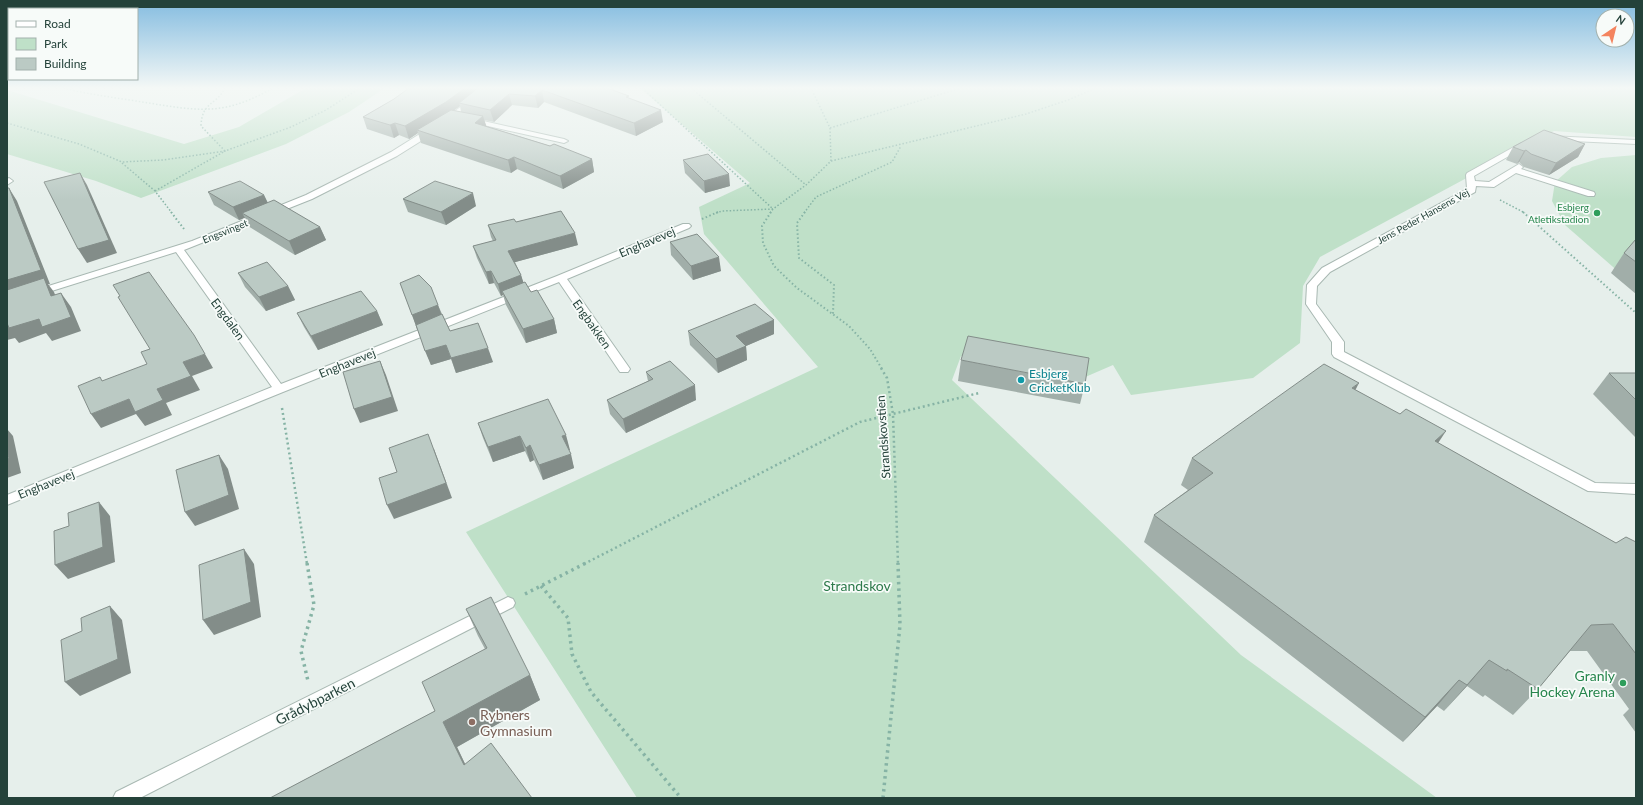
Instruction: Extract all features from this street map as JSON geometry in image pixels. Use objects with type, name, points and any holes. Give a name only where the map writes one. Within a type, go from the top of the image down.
[{"type":"street","name":"Engsvinget","points":[[7,302],[195,243],[309,197],[394,154],[439,126]]},
{"type":"street","points":[[493,126],[564,141]]},
{"type":"street","name":"Jens Peder Hansens Vej","points":[[1636,142],[1556,137],[1538,139],[1470,175],[1472,186],[1326,270],[1312,285],[1311,304],[1338,342],[1338,354],[1593,488],[1636,489]]},
{"type":"street","points":[[1472,186],[1491,185],[1517,169],[1590,194]]},
{"type":"street","name":"Enghavevej","points":[[7,500],[279,389],[561,278],[686,226]]},
{"type":"street","name":"Engdalen","points":[[178,248],[279,389]]},
{"type":"street","name":"Engbakken","points":[[561,278],[624,369]]},
{"type":"street","name":"Grådybparken","points":[[122,798],[508,602]]},
{"type":"path","points":[[16,126],[79,144],[122,162],[155,191],[195,243]]},
{"type":"path","points":[[200,126],[225,151]]},
{"type":"path","points":[[155,191],[225,151],[294,126]]},
{"type":"path","points":[[683,126],[774,209]]},
{"type":"path","points":[[736,126],[806,185]]},
{"type":"path","points":[[838,126],[830,128],[831,161],[902,146],[979,126]]},
{"type":"path","points":[[833,314],[834,285],[799,258],[797,223],[816,197],[892,162],[902,146]]},
{"type":"path","points":[[122,162],[163,160],[225,151]]},
{"type":"path","name":"Strandskovstien","points":[[831,161],[806,185],[774,209],[762,226],[763,243],[774,266],[797,288],[849,326],[870,349],[887,378],[893,414],[900,625],[883,798]]},
{"type":"path","points":[[1472,186],[1506,202],[1526,214],[1636,312]]},
{"type":"path","points":[[686,226],[722,211],[774,209]]},
{"type":"path","points":[[279,389],[314,605],[301,651],[313,702]]},
{"type":"path","points":[[508,602],[860,422],[979,393]]},
{"type":"path","points":[[541,586],[568,618],[572,654],[591,692],[682,798]]},
{"type":"green space","points":[[7,126],[124,126],[184,144],[241,126],[322,126],[286,144],[141,198],[96,181],[7,154]]},
{"type":"green space","name":"Strandskov","points":[[683,126],[1636,126],[1636,137],[1554,131],[1320,257],[1303,286],[1300,343],[1253,378],[1131,395],[1113,365],[1083,378],[961,356],[952,380],[1241,655],[1437,798],[637,798],[466,532],[818,367],[704,234],[699,207],[750,183]]},
{"type":"green space","name":"Esbjerg Atletikstadion","points":[[1636,155],[1636,287],[1565,225],[1552,201],[1555,182],[1572,167],[1601,158]]},
{"type":"building","points":[[425,126],[483,126],[550,146],[554,144],[592,159],[560,176],[514,157],[508,160],[417,130]]},
{"type":"building","points":[[1544,130],[1585,144],[1556,163],[1531,154],[1526,150],[1524,151],[1513,147]]},
{"type":"building","points":[[708,154],[729,174],[704,181],[683,160]]},
{"type":"building","points":[[80,173],[109,240],[78,249],[44,182]]},
{"type":"building","points":[[240,181],[264,195],[233,207],[208,192]]},
{"type":"building","points":[[435,181],[473,193],[441,212],[403,199]]},
{"type":"building","points":[[7,188],[9,188],[41,270],[7,280]]},
{"type":"building","points":[[274,200],[320,227],[289,241],[242,213]]},
{"type":"building","points":[[561,211],[575,233],[508,251],[521,275],[498,284],[491,271],[486,272],[473,246],[496,240],[488,225],[514,219],[516,222]]},
{"type":"building","points":[[697,234],[719,257],[691,266],[670,242]]},
{"type":"building","points":[[1636,239],[1636,262],[1624,253]]},
{"type":"building","points":[[267,262],[288,286],[259,297],[238,273]]},
{"type":"building","points":[[149,272],[194,335],[205,354],[183,362],[191,376],[157,389],[163,400],[135,412],[129,399],[91,414],[78,386],[100,377],[102,381],[147,364],[141,352],[150,349],[118,297],[120,296],[113,285]]},
{"type":"building","points":[[419,275],[431,287],[438,305],[412,315],[400,283]]},
{"type":"building","points":[[44,278],[51,296],[61,293],[71,317],[42,327],[39,319],[9,328],[7,323],[7,290]]},
{"type":"building","points":[[525,282],[531,292],[537,290],[554,319],[523,329],[502,291]]},
{"type":"building","points":[[361,291],[377,311],[311,336],[297,313]]},
{"type":"building","points":[[755,304],[774,320],[736,336],[746,346],[716,359],[688,331]]},
{"type":"building","points":[[442,314],[450,331],[478,323],[488,348],[451,358],[446,345],[425,351],[416,325]]},
{"type":"building","points":[[968,336],[1089,358],[1085,384],[961,360]]},
{"type":"building","points":[[380,361],[392,397],[354,409],[343,372]]},
{"type":"building","points":[[670,361],[695,385],[623,419],[607,400],[653,379],[646,372]]},
{"type":"building","points":[[1324,364],[1359,383],[1352,388],[1400,414],[1406,409],[1446,431],[1435,441],[1616,543],[1626,537],[1636,542],[1636,654],[1613,624],[1591,625],[1538,689],[1507,669],[1507,671],[1489,660],[1467,685],[1459,680],[1425,717],[1154,515],[1213,473],[1192,458]]},
{"type":"building","points":[[1609,373],[1636,373],[1636,400]]},
{"type":"building","points":[[548,399],[566,435],[562,436],[571,454],[539,465],[530,445],[526,448],[520,436],[488,447],[478,423]]},
{"type":"building","points":[[428,434],[446,483],[387,505],[379,478],[397,472],[389,448]]},
{"type":"building","points":[[219,455],[229,495],[185,512],[176,470]]},
{"type":"building","points":[[99,502],[103,547],[55,565],[54,531],[69,526],[68,513]]},
{"type":"building","points":[[244,549],[251,602],[203,620],[199,565]]},
{"type":"building","points":[[491,597],[530,675],[443,722],[464,765],[491,743],[532,798],[270,798],[435,711],[422,682],[487,648],[466,609]]},
{"type":"building","points":[[110,606],[118,659],[65,682],[61,640],[82,631],[81,618]]},
{"type":"place","name":"Esbjerg Atletikstadion","points":[[1597,213]]},
{"type":"place","name":"Esbjerg CricketKlub","points":[[1021,380]]},
{"type":"place","name":"Granly Hockey Arena","points":[[1623,683]]},
{"type":"place","name":"Rybners Gymnasium","points":[[472,722]]}]
